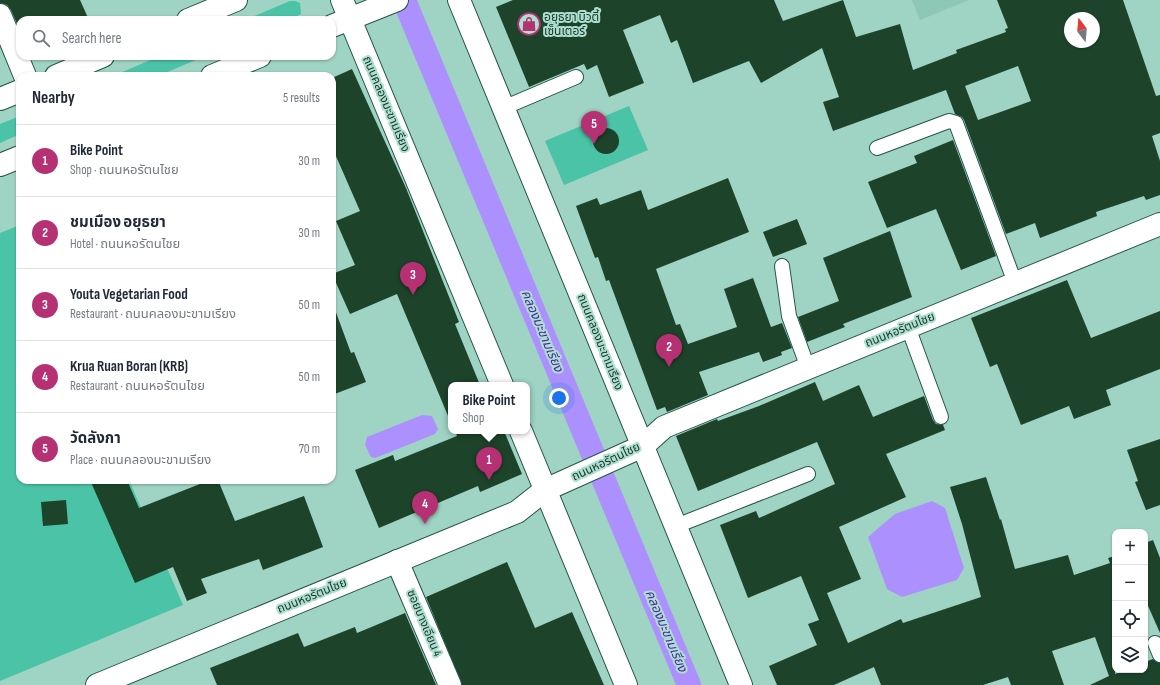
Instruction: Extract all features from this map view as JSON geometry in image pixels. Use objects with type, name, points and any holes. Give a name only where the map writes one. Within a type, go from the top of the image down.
[{"type":"street","points":[[198,16],[236,0]]},
{"type":"street","points":[[342,15],[371,10],[397,0]]},
{"type":"street","name":"ถนนคลองมะขามเรียง","points":[[459,0],[741,685]]},
{"type":"street","points":[[0,15],[16,54]]},
{"type":"street","name":"ถนนคลองมะขามเรียง","points":[[342,15],[501,382]]},
{"type":"street","points":[[18,60],[23,72]]},
{"type":"street","points":[[65,72],[94,60]]},
{"type":"street","points":[[222,72],[250,60]]},
{"type":"street","points":[[0,99],[16,93]]},
{"type":"street","points":[[0,165],[16,159]]},
{"type":"street","name":"ถนนหอรัตนไชย","points":[[97,685],[127,679],[397,561],[517,512],[545,490],[643,446],[664,427],[1160,224]]},
{"type":"street","points":[[522,434],[626,685]]},
{"type":"street","name":"ซอยบางเอียน 4","points":[[397,561],[450,685]]},
{"type":"lane","points":[[503,108],[576,77]]},
{"type":"lane","points":[[877,148],[949,121],[956,123],[1015,283]]},
{"type":"lane","points":[[782,266],[789,316],[808,368]]},
{"type":"lane","points":[[908,327],[941,417]]},
{"type":"lane","points":[[676,526],[808,474]]},
{"type":"shaded area","points":[[912,0],[969,0],[920,20]]},
{"type":"shaded area","points":[[422,415],[432,416],[438,429],[435,434],[375,458],[371,457],[365,445],[367,437]]},
{"type":"shaded area","points":[[932,501],[945,508],[964,568],[957,580],[902,597],[887,589],[868,537],[895,514]]},
{"type":"green space","points":[[290,1],[300,3],[301,14],[297,16],[254,16]]},
{"type":"green space","points":[[151,60],[196,60],[167,72],[122,72]]},
{"type":"green space","points":[[629,106],[648,150],[564,185],[545,141]]},
{"type":"green space","points":[[16,118],[16,136],[0,143],[0,124]]},
{"type":"green space","points":[[16,227],[16,484],[131,484],[183,605],[0,681],[0,233]]},
{"type":"building","points":[[0,0],[80,0],[87,16],[16,16],[16,22],[7,5],[0,3]]},
{"type":"building","points":[[513,0],[774,0],[783,21],[843,0],[856,37],[900,24],[913,70],[957,53],[956,50],[1006,32],[1005,29],[1008,28],[997,0],[1123,0],[1156,96],[1160,95],[1160,133],[1152,136],[1160,161],[1160,195],[1146,200],[1144,196],[1096,212],[1097,216],[1040,238],[1035,223],[1006,234],[964,120],[962,117],[955,114],[946,90],[833,131],[823,102],[839,97],[822,48],[761,83],[749,61],[693,83],[677,40],[671,43],[660,15],[623,30],[644,83],[609,97],[597,65],[587,70],[584,64],[529,87],[496,7]],"holes":[[[1018,66],[1031,101],[978,120],[965,86]]]},
{"type":"building","points":[[352,69],[406,188],[459,322],[455,324],[479,382],[448,382],[448,416],[397,294],[350,314],[336,283],[336,272],[355,265],[336,221],[360,211],[336,156],[336,76]]},
{"type":"building","points":[[606,128],[615,132],[619,141],[615,150],[606,154],[597,150],[593,141],[597,132]]},
{"type":"building","points":[[953,140],[996,256],[961,270],[936,209],[887,228],[868,182],[917,163],[914,156]]},
{"type":"building","points":[[728,178],[749,232],[656,269],[676,325],[680,324],[688,344],[737,327],[724,289],[753,278],[771,327],[782,323],[792,348],[781,352],[782,355],[763,362],[759,352],[699,372],[708,395],[667,412],[665,407],[657,410],[609,280],[606,281],[598,257],[595,258],[576,206],[597,198],[600,205],[641,190],[648,210]]},
{"type":"building","points":[[797,219],[807,244],[773,257],[763,232]]},
{"type":"building","points":[[890,231],[912,297],[843,324],[845,327],[807,342],[798,317],[839,301],[823,258]]},
{"type":"building","points":[[1067,280],[1091,338],[1160,311],[1160,369],[1106,390],[1111,405],[1074,419],[1069,406],[1021,425],[997,364],[990,367],[971,318]]},
{"type":"building","points":[[336,312],[351,353],[354,352],[366,382],[336,393]]},
{"type":"building","points":[[815,382],[823,401],[859,385],[873,417],[924,396],[933,420],[936,424],[943,425],[945,430],[886,454],[906,497],[839,527],[861,579],[827,593],[848,643],[901,619],[903,623],[981,597],[962,524],[950,487],[986,477],[1000,520],[1001,519],[1015,569],[1068,555],[1074,575],[1110,563],[1108,558],[1112,557],[1112,673],[1148,673],[1148,661],[1153,659],[1160,663],[1160,685],[1090,685],[1109,676],[1095,637],[1052,651],[1064,685],[1011,685],[1008,677],[983,685],[881,685],[874,667],[834,685],[777,685],[769,666],[817,645],[808,624],[819,620],[801,576],[748,598],[720,525],[756,511],[759,518],[835,484],[817,442],[698,491],[676,436],[717,419],[718,421],[759,406]]},
{"type":"building","points":[[456,434],[505,434],[522,474],[480,492],[478,486],[379,528],[355,470],[393,455],[395,461],[457,436]]},
{"type":"building","points":[[1160,439],[1160,505],[1146,510],[1135,482],[1138,481],[1127,450]]},
{"type":"building","points":[[92,484],[129,484],[139,508],[200,484],[220,484],[235,521],[304,496],[323,547],[263,570],[259,559],[201,579],[207,593],[187,601],[173,567],[135,583]]},
{"type":"building","points":[[66,500],[68,524],[43,526],[41,502]]},
{"type":"building","points":[[1153,540],[1160,558],[1160,633],[1148,606],[1148,542]]},
{"type":"building","points":[[507,562],[535,628],[572,612],[604,685],[462,685],[426,597]]},
{"type":"building","points":[[405,613],[436,685],[217,685],[210,668],[298,633],[304,647],[355,627],[357,633]]},
{"type":"waterway","name":"คลองมะขามเรียง","points":[[404,0],[689,685]]},
{"type":"place","name":"อยุธยา บิวตี้ เซ็นเตอร์","points":[[529,24]]},
{"type":"place","name":"วัดลังกา","points":[[594,144]]},
{"type":"place","name":"Youta Vegetarian Food","points":[[413,295]]},
{"type":"place","name":"ชมเมือง อยุธยา","points":[[669,367]]},
{"type":"place","name":"Bike Point","points":[[489,480]]},
{"type":"place","name":"Krua Ruan Boran (KRB)","points":[[425,524]]}]
